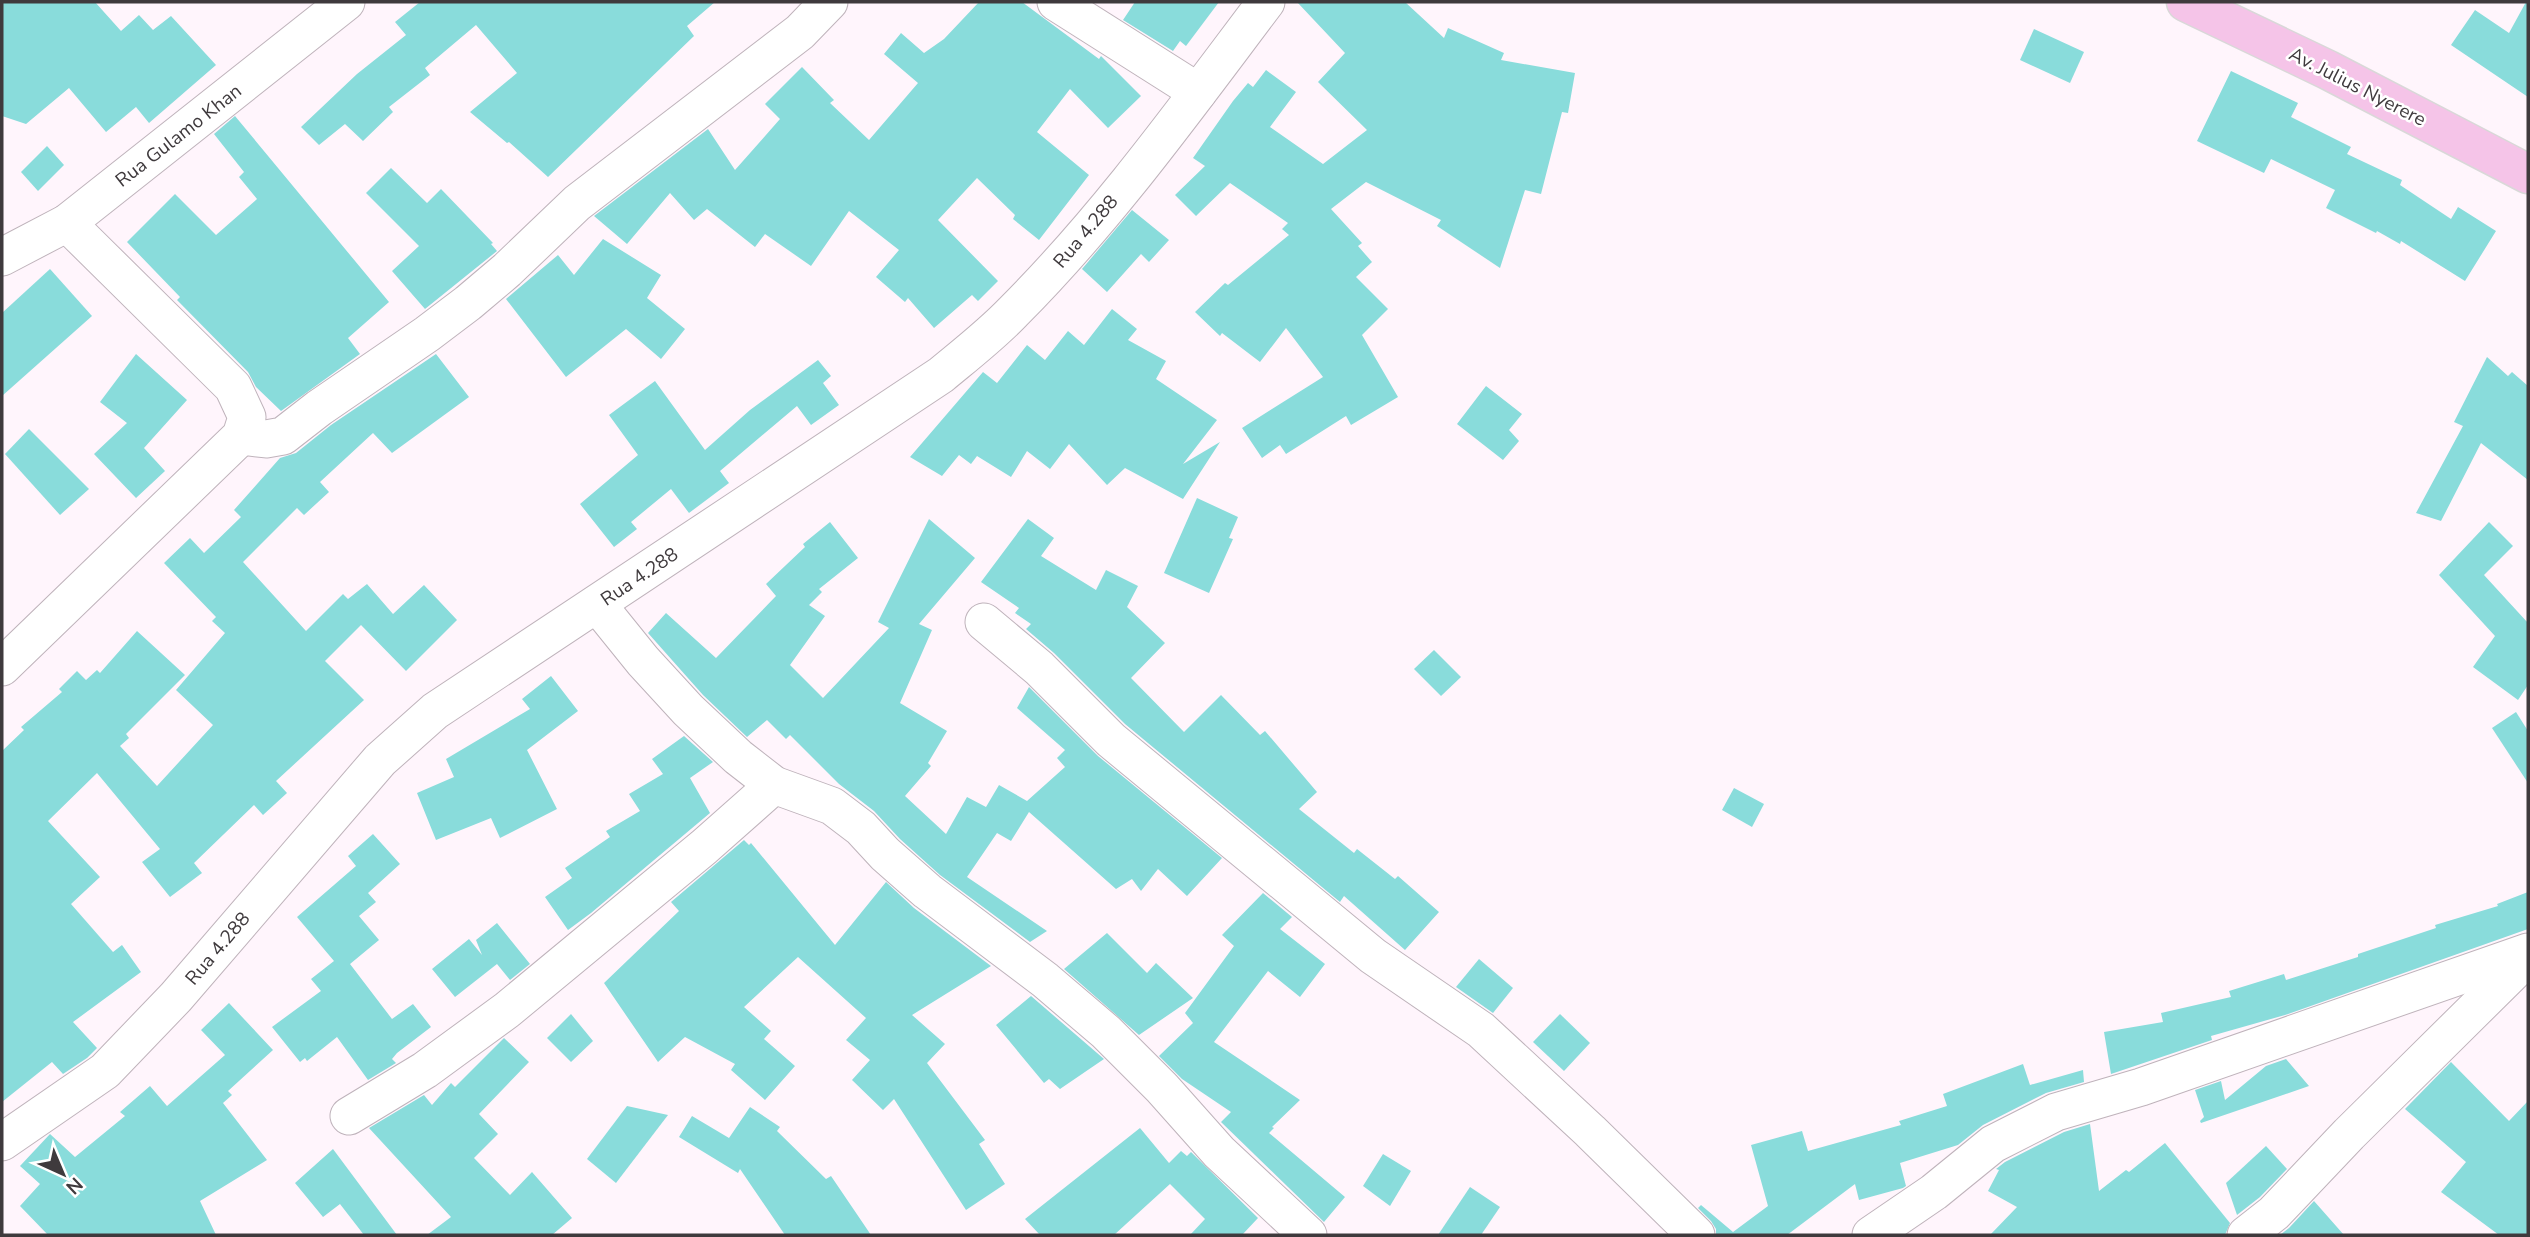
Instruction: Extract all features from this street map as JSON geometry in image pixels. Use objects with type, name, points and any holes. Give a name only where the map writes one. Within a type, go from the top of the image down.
[{"type":"main road","name":"Av. Julius Nyerere","points":[[2186,2],[2328,69],[2528,174]]},
{"type":"street","name":"Rua Gulamo Khan","points":[[2,257],[66,223],[346,2]]},
{"type":"street","points":[[241,436],[267,439],[283,436],[367,373],[427,334],[507,270],[577,203],[800,32],[830,2]]},
{"type":"street","points":[[1056,2],[1198,92]]},
{"type":"street","name":"Rua 4.288","points":[[2,1142],[105,1071],[176,997],[380,760],[435,711],[951,366],[1012,314],[1079,241],[1266,2]]},
{"type":"street","points":[[2,667],[241,436],[247,417],[233,387],[66,223]]},
{"type":"street","points":[[597,604],[643,661],[688,710],[738,757],[775,785],[832,806],[861,828],[885,854],[927,891],[1045,980],[1106,1032],[1162,1088],[1219,1152],[1308,1235]]},
{"type":"street","points":[[984,622],[1039,668],[1111,740],[1341,930],[1373,956],[1481,1030],[1590,1131],[1696,1235]]},
{"type":"street","points":[[349,1116],[425,1070],[507,1010],[775,785]]},
{"type":"street","points":[[1871,1235],[1934,1192],[1993,1144],[2056,1112],[2141,1087],[2528,954]]},
{"type":"street","points":[[2246,1235],[2274,1213],[2528,954]]},
{"type":"building","points":[[2,2],[95,2],[121,31],[139,15],[153,30],[171,16],[216,65],[149,123],[136,107],[106,132],[69,88],[26,124],[2,116]]},
{"type":"building","points":[[420,2],[715,2],[687,26],[694,36],[548,177],[470,112],[517,73],[476,25],[425,68],[430,75],[389,107],[393,112],[363,141],[345,124],[319,145],[301,127],[357,74],[406,35],[395,22]]},
{"type":"building","points":[[979,2],[1022,2],[1099,59],[1101,56],[1141,96],[1108,128],[1070,89],[1037,132],[1089,175],[1039,240],[1013,219],[1015,215],[977,178],[938,220],[998,281],[978,301],[972,295],[934,328],[908,298],[905,302],[876,277],[899,250],[849,211],[811,266],[765,234],[755,247],[707,209],[694,220],[670,193],[627,244],[594,216],[708,129],[735,170],[780,119],[765,104],[802,67],[834,100],[830,103],[869,140],[918,83],[884,54],[901,33],[924,53],[944,39]]},
{"type":"building","points":[[1135,2],[1219,2],[1186,46],[1180,41],[1173,51],[1123,20]]},
{"type":"building","points":[[1297,2],[1405,2],[1444,38],[1448,28],[1504,53],[1501,60],[1575,73],[1568,113],[1562,112],[1541,194],[1525,190],[1500,268],[1437,226],[1441,220],[1366,182],[1331,209],[1362,243],[1358,246],[1372,262],[1356,277],[1388,309],[1362,335],[1398,397],[1351,425],[1346,416],[1286,454],[1280,445],[1262,458],[1242,428],[1323,377],[1286,328],[1260,362],[1222,333],[1220,336],[1195,312],[1225,283],[1228,285],[1289,235],[1282,229],[1288,223],[1230,183],[1196,216],[1175,195],[1205,166],[1193,158],[1233,101],[1248,83],[1253,87],[1266,70],[1296,92],[1270,127],[1323,164],[1367,130],[1318,82],[1345,53]]},
{"type":"building","points":[[2526,2],[2528,97],[2451,45],[2475,10],[2509,33]]},
{"type":"building","points":[[2034,29],[2084,52],[2070,83],[2020,60]]},
{"type":"building","points":[[2231,71],[2298,103],[2291,117],[2351,147],[2347,154],[2402,180],[2400,185],[2451,219],[2458,207],[2496,231],[2465,281],[2401,241],[2400,244],[2326,208],[2335,190],[2271,159],[2264,173],[2197,141]]},
{"type":"building","points":[[235,116],[389,302],[348,338],[360,354],[281,411],[256,387],[248,372],[177,300],[180,297],[127,242],[175,194],[216,235],[257,199],[239,177],[244,172],[214,134]]},
{"type":"building","points":[[47,146],[64,165],[38,191],[21,172]]},
{"type":"building","points":[[391,168],[427,203],[441,189],[493,243],[491,244],[497,251],[425,309],[392,271],[419,246],[366,193]]},
{"type":"building","points":[[1132,210],[1169,240],[1149,262],[1141,254],[1107,292],[1082,269]]},
{"type":"building","points":[[603,239],[661,275],[647,298],[685,329],[661,359],[626,329],[566,377],[506,299],[558,255],[574,275]]},
{"type":"building","points":[[50,269],[92,316],[2,396],[2,313]]},
{"type":"building","points":[[1112,309],[1137,329],[1128,340],[1166,361],[1156,379],[1217,420],[1183,464],[1220,442],[1183,499],[1125,468],[1107,485],[1069,444],[1050,469],[1027,451],[1011,477],[977,456],[971,464],[959,455],[942,476],[910,457],[983,372],[997,383],[1027,345],[1045,360],[1068,331],[1084,345]]},
{"type":"building","points":[[136,354],[187,400],[144,448],[165,471],[136,498],[94,454],[127,423],[100,402]]},
{"type":"building","points":[[436,354],[469,397],[392,453],[373,433],[320,482],[329,492],[304,515],[297,508],[243,562],[306,631],[343,594],[348,599],[367,584],[393,614],[424,585],[457,620],[406,671],[361,625],[325,661],[364,700],[276,781],[287,793],[263,815],[254,805],[194,863],[202,873],[170,897],[142,862],[160,849],[97,773],[48,821],[100,877],[71,904],[113,952],[122,945],[141,972],[73,1022],[97,1048],[87,1058],[63,1074],[52,1062],[2,1102],[2,751],[24,730],[21,727],[62,692],[59,689],[77,671],[86,680],[97,670],[100,673],[137,631],[185,675],[126,734],[129,738],[120,746],[157,786],[213,725],[176,690],[225,633],[212,621],[216,617],[164,563],[190,538],[204,553],[241,517],[234,510],[280,458],[296,453],[331,425]]},
{"type":"building","points":[[2487,357],[2508,376],[2512,372],[2528,386],[2528,480],[2481,443],[2441,521],[2416,513],[2463,426],[2454,422]]},
{"type":"building","points":[[818,360],[831,376],[823,383],[839,405],[811,425],[797,406],[720,471],[729,483],[689,513],[671,489],[631,522],[637,529],[614,547],[580,504],[638,455],[609,415],[655,381],[705,450],[750,410]]},
{"type":"building","points":[[1486,386],[1522,414],[1509,430],[1519,441],[1503,460],[1457,424]]},
{"type":"building","points":[[29,429],[89,489],[60,515],[5,454]]},
{"type":"building","points":[[1197,498],[1238,517],[1229,538],[1233,539],[1209,593],[1164,573]]},
{"type":"building","points":[[929,519],[975,558],[919,624],[932,630],[900,703],[947,731],[928,763],[931,766],[905,796],[946,834],[967,797],[986,807],[999,785],[1027,801],[1065,767],[1057,758],[1065,750],[1017,708],[1029,687],[1098,756],[1222,858],[1187,896],[1158,869],[1141,891],[1132,879],[1116,889],[1029,812],[1011,841],[997,833],[967,877],[1047,931],[1030,942],[940,875],[874,811],[839,784],[790,735],[786,739],[767,720],[747,737],[703,695],[648,633],[666,613],[716,658],[776,596],[766,584],[805,547],[803,544],[830,522],[858,558],[819,589],[822,592],[809,605],[825,616],[790,665],[823,698],[889,628],[878,622]]},
{"type":"building","points":[[1028,519],[1054,538],[1041,556],[1096,590],[1106,570],[1138,586],[1127,607],[1165,643],[1131,678],[1184,732],[1221,695],[1260,735],[1265,731],[1317,792],[1299,809],[1354,853],[1357,849],[1395,879],[1398,876],[1439,912],[1405,950],[1344,896],[1340,902],[1125,724],[1026,629],[1031,624],[1015,613],[1019,608],[981,582]]},
{"type":"building","points":[[2489,522],[2513,546],[2484,575],[2528,623],[2528,685],[2518,700],[2473,667],[2495,636],[2439,575]]},
{"type":"building","points":[[1434,650],[1461,677],[1441,696],[1414,669]]},
{"type":"building","points":[[551,676],[578,711],[527,750],[557,809],[500,838],[491,818],[436,840],[417,793],[454,777],[446,759],[530,709],[522,699]]},
{"type":"building","points":[[2516,712],[2528,731],[2528,783],[2492,728]]},
{"type":"building","points":[[684,736],[713,762],[690,778],[710,813],[568,930],[545,897],[572,878],[565,868],[610,837],[606,831],[640,811],[629,794],[663,774],[652,759]]},
{"type":"building","points":[[1734,788],[1764,804],[1752,827],[1722,810]]},
{"type":"building","points":[[373,834],[400,864],[368,893],[376,902],[359,916],[379,940],[350,964],[392,1019],[413,1004],[431,1027],[397,1053],[392,1059],[396,1063],[368,1080],[337,1037],[307,1061],[305,1058],[300,1062],[272,1027],[321,991],[311,979],[334,961],[297,917],[356,866],[348,856]]},
{"type":"building","points":[[744,840],[749,845],[751,843],[835,945],[886,882],[914,908],[991,966],[912,1015],[945,1044],[927,1063],[985,1140],[979,1144],[1005,1184],[966,1210],[894,1099],[883,1110],[852,1080],[870,1060],[846,1040],[866,1018],[798,957],[744,1007],[771,1031],[764,1039],[795,1066],[765,1100],[731,1070],[735,1064],[685,1037],[658,1062],[604,983],[679,911],[671,902]]},
{"type":"building","points":[[2528,892],[2528,929],[2285,1015],[2211,1036],[2212,1040],[2111,1074],[2104,1032],[2163,1022],[2161,1013],[2231,997],[2229,991],[2284,974],[2286,980],[2358,957],[2358,954],[2436,928],[2435,925],[2498,906],[2497,904]]},
{"type":"building","points":[[1263,893],[1292,917],[1280,929],[1325,964],[1300,997],[1268,971],[1214,1042],[1300,1100],[1269,1133],[1345,1197],[1324,1222],[1221,1122],[1231,1112],[1182,1079],[1159,1056],[1193,1023],[1185,1013],[1234,946],[1222,935]]},
{"type":"building","points":[[497,923],[530,964],[510,980],[497,964],[455,997],[432,969],[469,939],[482,955],[476,940]]},
{"type":"building","points":[[1107,933],[1147,973],[1156,963],[1193,998],[1139,1035],[1064,969]]},
{"type":"building","points":[[1479,959],[1513,988],[1493,1013],[1456,987]]},
{"type":"building","points":[[1031,996],[1104,1059],[1060,1089],[1049,1079],[1044,1083],[996,1025]]},
{"type":"building","points":[[229,1003],[273,1050],[228,1091],[232,1095],[223,1103],[267,1160],[200,1201],[216,1235],[48,1235],[20,1206],[40,1184],[20,1166],[50,1134],[75,1157],[125,1116],[120,1112],[150,1086],[167,1106],[225,1055],[201,1030]]},
{"type":"building","points":[[571,1014],[593,1041],[571,1062],[547,1038]]},
{"type":"building","points":[[1560,1014],[1590,1043],[1564,1071],[1533,1042]]},
{"type":"building","points":[[504,1038],[529,1062],[479,1114],[498,1134],[474,1158],[510,1195],[532,1172],[572,1218],[552,1235],[427,1235],[451,1217],[369,1128],[424,1095],[432,1105],[451,1083],[455,1087]]},
{"type":"building","points":[[2286,1059],[2309,1086],[2201,1123],[2204,1117],[2195,1090],[2221,1081],[2225,1100],[2266,1066]]},
{"type":"building","points":[[2451,1062],[2509,1121],[2528,1101],[2528,1235],[2499,1235],[2441,1192],[2466,1162],[2405,1109]]},
{"type":"building","points":[[2023,1064],[2030,1085],[2083,1070],[2084,1082],[2046,1093],[1983,1125],[1958,1145],[1900,1163],[1906,1186],[1903,1188],[1859,1200],[1855,1184],[1787,1235],[1716,1235],[1711,1221],[1698,1208],[1701,1205],[1733,1232],[1768,1206],[1751,1145],[1802,1131],[1808,1151],[1901,1125],[1899,1121],[1947,1106],[1943,1094]]},
{"type":"building","points":[[627,1106],[668,1115],[616,1183],[587,1159]]},
{"type":"building","points":[[750,1107],[780,1127],[777,1131],[826,1179],[831,1176],[871,1235],[785,1235],[740,1169],[738,1173],[679,1137],[692,1116],[729,1138]]},
{"type":"building","points":[[2090,1124],[2099,1191],[2126,1170],[2129,1172],[2165,1143],[2230,1223],[2225,1235],[1990,1235],[2017,1207],[1988,1191],[1999,1170],[1996,1169],[2064,1132]]},
{"type":"building","points":[[1140,1128],[1169,1163],[1181,1151],[1187,1156],[1191,1152],[1258,1218],[1242,1235],[1190,1235],[1205,1219],[1170,1184],[1114,1235],[1040,1235],[1025,1219]]},
{"type":"building","points":[[2266,1146],[2287,1169],[2260,1197],[2237,1215],[2226,1183]]},
{"type":"building","points":[[333,1149],[397,1235],[364,1235],[340,1204],[323,1217],[295,1183]]},
{"type":"building","points":[[1383,1154],[1411,1171],[1390,1206],[1363,1186]]},
{"type":"building","points":[[1470,1187],[1500,1207],[1481,1235],[1438,1235]]},
{"type":"building","points":[[2314,1201],[2344,1235],[2280,1235],[2289,1228]]}]
